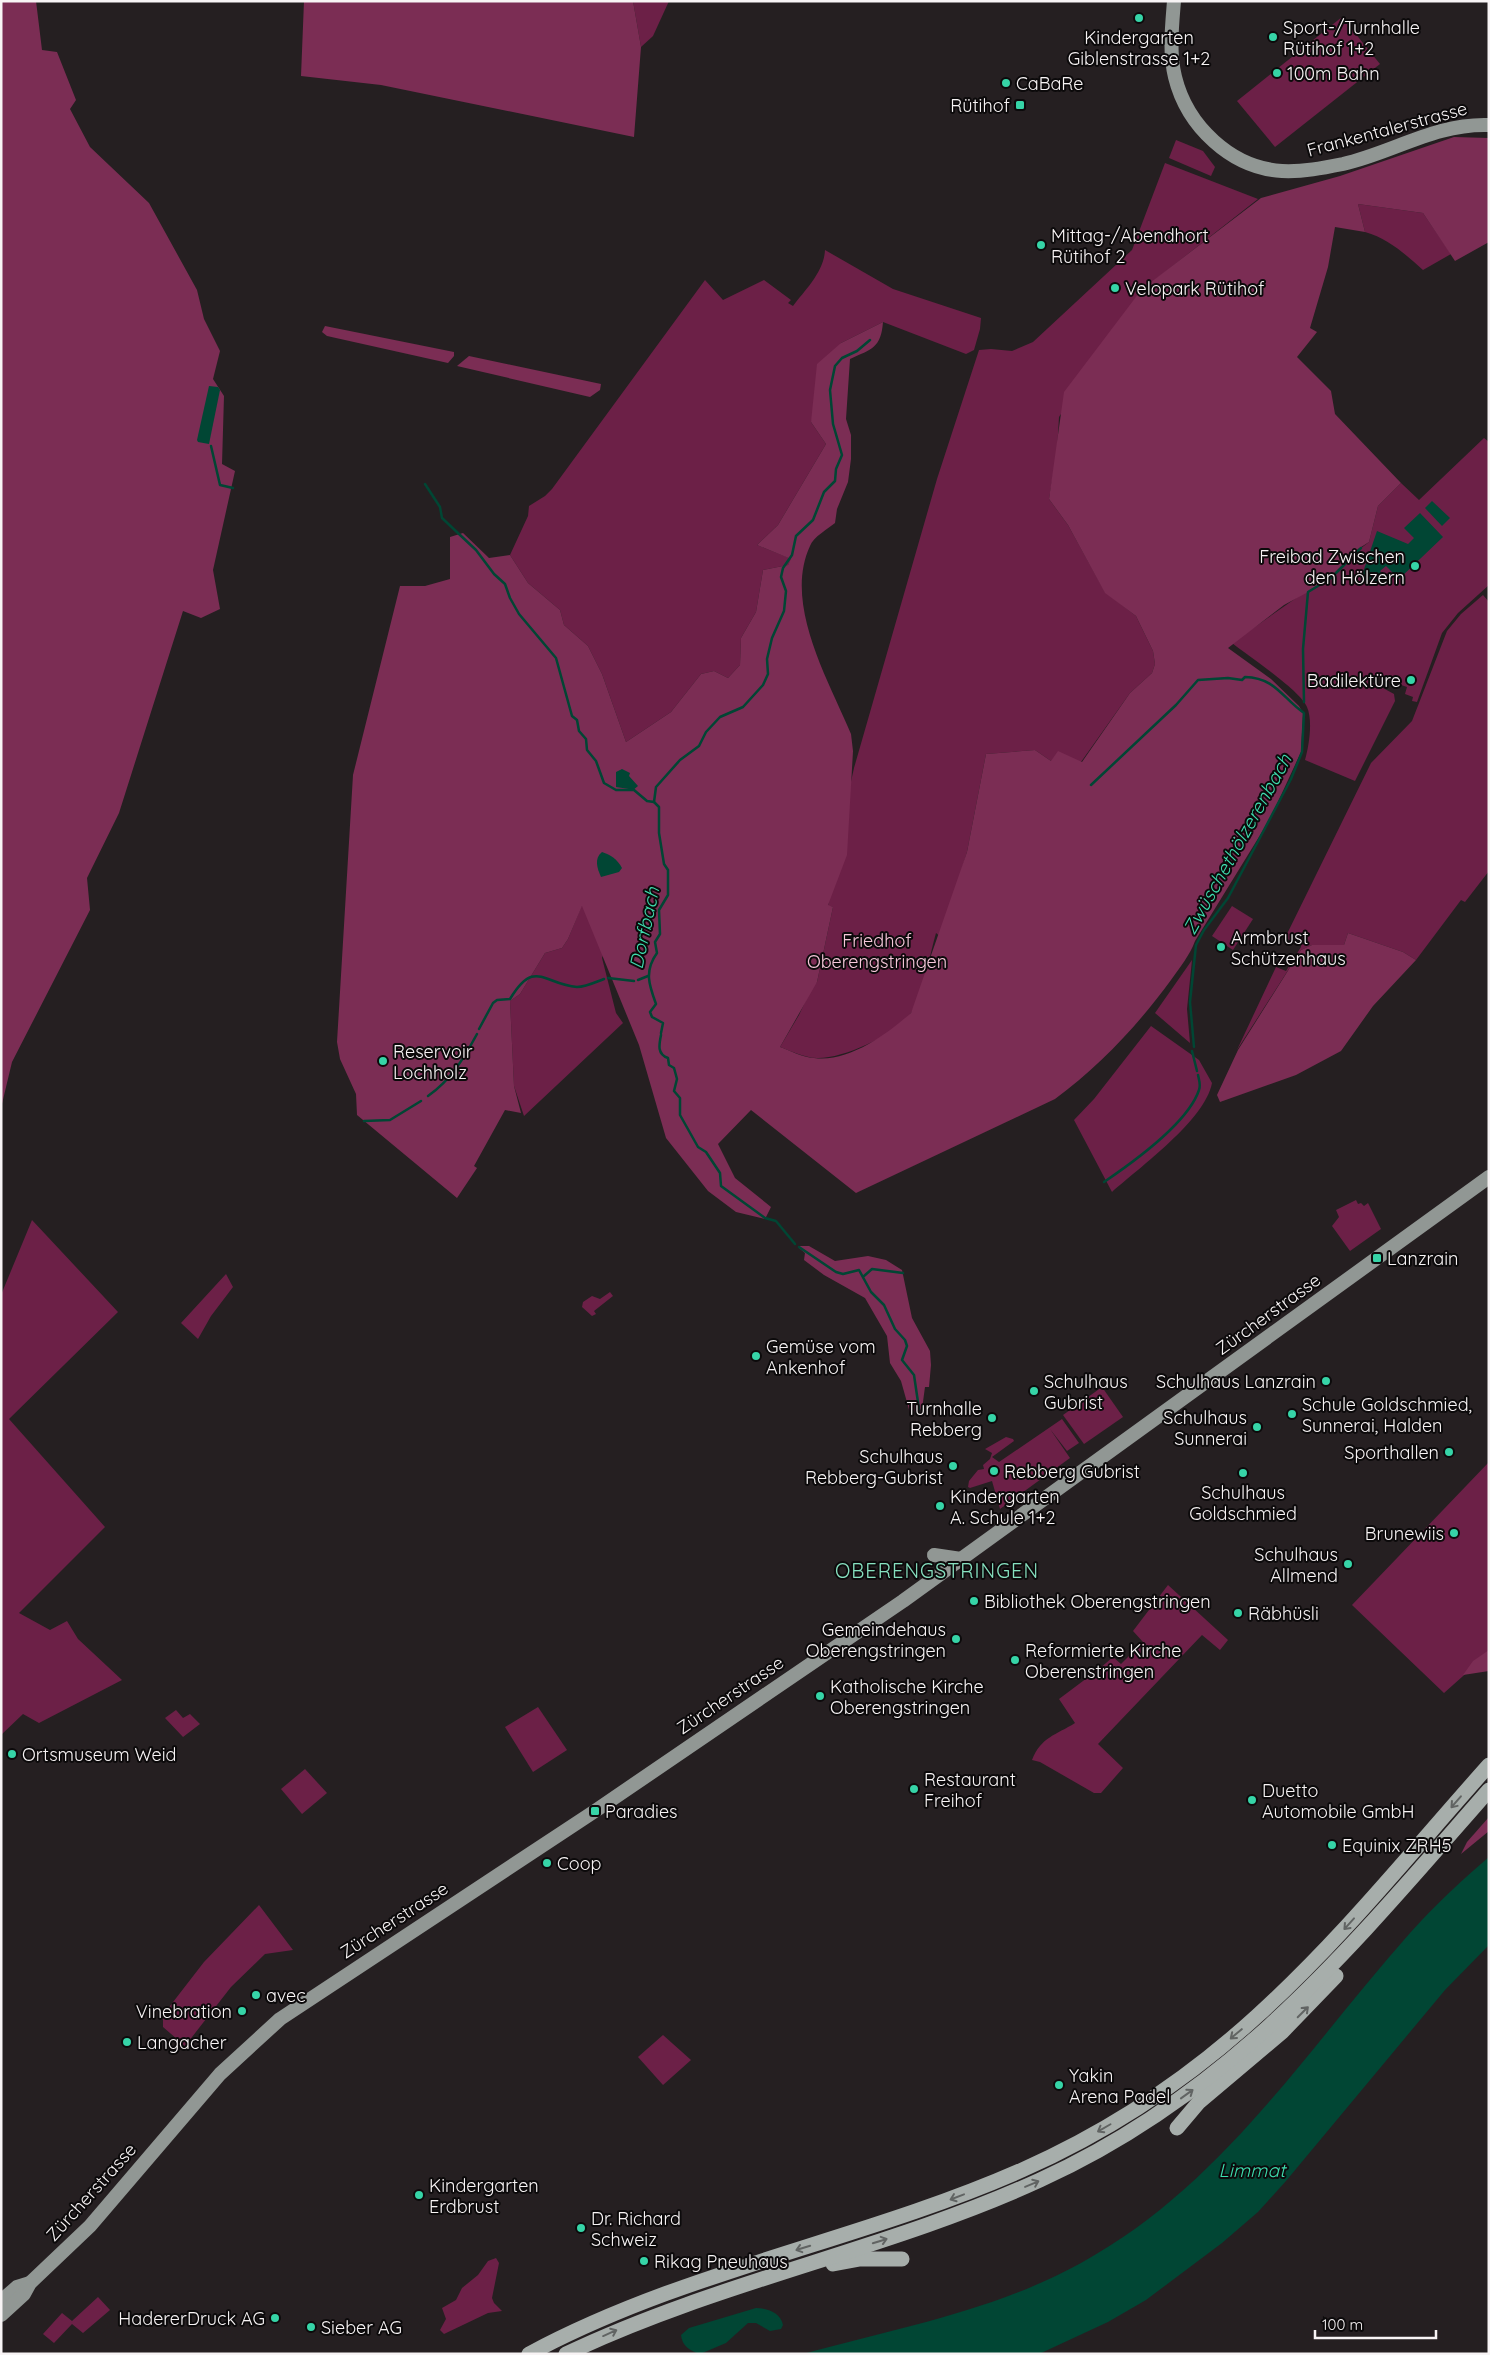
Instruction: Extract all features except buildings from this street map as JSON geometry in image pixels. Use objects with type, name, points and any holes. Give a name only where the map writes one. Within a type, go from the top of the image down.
[{"type":"highway","points":[[529,2354],[617,2312],[686,2286],[884,2223],[986,2186],[1082,2141],[1138,2108],[1191,2071],[1273,2002],[1334,1940],[1489,1766]]},
{"type":"highway","points":[[1177,2128],[1193,2108],[1258,2054],[1319,1995],[1489,1790]]},
{"type":"highway","points":[[566,2354],[661,2312],[758,2279],[897,2236],[997,2199],[1086,2157],[1152,2119],[1205,2081],[1288,2011],[1344,1955],[1460,1824]]},
{"type":"highway","points":[[758,2279],[860,2259],[902,2259]]},
{"type":"main road","name":"Frankentalerstrasse","points":[[1174,1],[1172,60],[1182,99],[1194,119],[1211,140],[1234,156],[1259,166],[1281,171],[1297,171],[1335,165],[1444,130],[1476,124],[1489,125]]},
{"type":"main road","name":"Zürcherstrasse","points":[[1,2315],[24,2294],[30,2283],[90,2226],[220,2074],[280,2019],[595,1812],[961,1559],[1489,1177]]},
{"type":"main road","points":[[934,1555],[961,1559]]},
{"type":"main road","name":"Zürcherstrasse","points":[[1,2300],[17,2287],[30,2283]]},
{"type":"green space","points":[[633,1],[669,1],[653,36],[641,47]]},
{"type":"green space","points":[[1342,17],[1380,64],[1275,147],[1237,101]]},
{"type":"green space","points":[[1176,140],[1203,151],[1215,167],[1211,176],[1169,158]]},
{"type":"green space","name":"Friedhof Oberengstringen","points":[[1165,163],[1258,199],[1142,290],[1059,417],[1057,451],[1049,499],[1068,525],[1105,592],[1136,616],[1153,651],[1155,664],[1152,673],[1130,693],[1081,762],[1051,761],[1035,750],[986,754],[967,852],[941,937],[936,933],[919,996],[911,1013],[881,1037],[854,1050],[840,1054],[828,1057],[808,1057],[780,1047],[799,1015],[813,985],[817,982],[833,907],[828,906],[834,858],[854,768],[937,479],[979,350],[1012,351],[1033,342],[1132,250]]},
{"type":"green space","points":[[1358,204],[1423,213],[1451,254],[1423,270],[1389,243],[1365,232]]},
{"type":"green space","points":[[825,250],[893,289],[981,318],[974,350],[966,354],[883,322],[841,343],[811,422],[826,444],[778,525],[757,545],[792,559],[788,565],[763,570],[756,612],[741,638],[740,665],[728,678],[714,671],[701,674],[671,712],[626,742],[602,674],[588,646],[564,625],[560,610],[528,583],[510,555],[528,516],[529,506],[552,489],[705,280],[723,300],[764,280],[791,300],[788,303],[793,306],[818,273]]},
{"type":"green space","name":"Freibad Zwischen den Hölzern","points":[[1484,438],[1489,442],[1489,585],[1458,613],[1442,633],[1417,702],[1412,701],[1413,697],[1405,694],[1407,687],[1372,675],[1370,681],[1394,694],[1395,701],[1355,781],[1305,760],[1310,726],[1309,713],[1303,700],[1285,683],[1232,643],[1299,596],[1369,542],[1378,506],[1401,483],[1419,500]]},
{"type":"green space","points":[[1483,595],[1489,602],[1489,871],[1465,902],[1461,900],[1416,960],[1403,952],[1348,933],[1344,945],[1312,945],[1301,950],[1237,1050],[1276,967],[1286,971],[1301,947],[1301,945],[1285,938],[1371,763],[1412,721],[1447,631],[1461,614]]},
{"type":"green space","points":[[582,905],[615,917],[602,958],[616,1013],[623,1023],[524,1116],[514,1086],[510,1001],[520,994],[545,953],[562,948],[568,939]]},
{"type":"green space","points":[[1232,906],[1253,919],[1233,950],[1212,936]]},
{"type":"green space","points":[[1192,960],[1187,1009],[1190,1043],[1155,1013]]},
{"type":"green space","points":[[1151,1026],[1199,1060],[1212,1083],[1207,1097],[1185,1127],[1112,1192],[1074,1120],[1094,1099]]},
{"type":"green space","points":[[1356,1200],[1358,1204],[1361,1203],[1364,1206],[1368,1203],[1381,1229],[1350,1251],[1332,1226],[1339,1217],[1336,1210]]},
{"type":"green space","points":[[32,1220],[118,1312],[9,1419],[105,1527],[19,1613],[50,1630],[67,1621],[78,1639],[122,1680],[39,1723],[23,1714],[1,1735],[1,1295]]},
{"type":"green space","points":[[226,1274],[233,1287],[211,1316],[198,1339],[181,1323]]},
{"type":"green space","points":[[610,1292],[613,1296],[594,1311],[596,1314],[592,1316],[582,1307],[583,1302],[592,1296],[600,1299]]},
{"type":"green space","points":[[1102,1387],[1123,1417],[1084,1444],[1063,1415]]},
{"type":"green space","points":[[1062,1419],[1079,1443],[1067,1451],[1050,1429],[1070,1458],[1000,1509],[992,1481],[968,1487],[969,1481],[978,1470],[984,1469],[983,1465],[990,1459],[992,1453],[985,1449],[1006,1437],[1013,1439],[1014,1441],[992,1457],[999,1462]]},
{"type":"green space","name":"Brunewiis","points":[[1489,1462],[1489,1665],[1481,1660],[1444,1693],[1352,1605]]},
{"type":"green space","points":[[1168,1585],[1228,1640],[1220,1650],[1202,1635],[1098,1744],[1123,1768],[1101,1793],[1094,1793],[1040,1762],[1032,1760],[1045,1741],[1075,1723],[1059,1699],[1113,1657],[1121,1664],[1143,1642],[1133,1631]]},
{"type":"green space","points":[[538,1707],[567,1750],[533,1772],[505,1727]]},
{"type":"green space","points":[[176,1710],[183,1718],[190,1714],[200,1724],[183,1737],[165,1718]]},
{"type":"green space","points":[[305,1769],[327,1793],[302,1814],[281,1789]]},
{"type":"green space","points":[[259,1905],[293,1950],[265,1954],[231,1987],[185,2046],[163,2027],[163,2015],[204,1962]]},
{"type":"green space","points":[[663,2035],[691,2060],[663,2085],[638,2057]]},
{"type":"green space","points":[[496,2258],[499,2263],[492,2298],[502,2311],[488,2313],[444,2334],[440,2330],[446,2319],[442,2308],[456,2300],[462,2288],[478,2275],[488,2261]]},
{"type":"green space","points":[[98,2297],[110,2310],[83,2333],[72,2324],[54,2343],[43,2334],[62,2313],[72,2321]]},
{"type":"shaded area","points":[[1,1],[36,1],[42,50],[57,52],[76,100],[70,109],[90,147],[149,203],[197,290],[204,319],[220,351],[213,379],[224,396],[222,464],[235,471],[213,570],[220,609],[201,618],[183,611],[119,813],[87,878],[90,910],[12,1062],[1,1108]]},
{"type":"shaded area","points":[[304,1],[633,1],[641,47],[634,137],[381,85],[301,76]]},
{"type":"shaded area","points":[[1454,137],[1489,138],[1489,242],[1455,261],[1423,213],[1358,204],[1365,232],[1335,227],[1328,267],[1310,328],[1317,332],[1297,357],[1331,391],[1335,414],[1401,483],[1378,506],[1369,542],[1358,549],[1323,584],[1284,605],[1228,648],[1271,679],[1299,706],[1303,713],[1301,752],[1270,819],[1184,961],[1132,1029],[1103,1059],[1055,1099],[856,1193],[751,1110],[718,1144],[735,1178],[771,1207],[765,1219],[736,1212],[708,1191],[666,1138],[639,1045],[582,906],[568,939],[562,948],[545,953],[520,994],[510,1001],[514,1086],[521,1113],[505,1110],[474,1166],[477,1168],[457,1198],[357,1115],[356,1094],[340,1059],[337,1042],[353,775],[400,586],[425,586],[450,579],[450,537],[463,533],[489,558],[510,555],[528,583],[560,610],[564,625],[588,646],[602,674],[626,742],[671,712],[701,674],[714,671],[728,678],[740,665],[741,638],[756,612],[763,570],[788,565],[791,559],[757,545],[778,525],[826,444],[811,422],[817,364],[841,343],[883,322],[880,337],[874,346],[870,350],[850,359],[846,419],[851,435],[851,459],[848,482],[837,509],[835,523],[817,536],[812,543],[803,569],[802,592],[805,617],[821,667],[851,734],[853,751],[847,855],[828,905],[833,907],[817,982],[780,1047],[814,1058],[840,1056],[853,1051],[879,1038],[911,1013],[967,852],[986,754],[1035,750],[1051,761],[1058,751],[1082,762],[1130,693],[1152,673],[1155,664],[1153,651],[1136,616],[1105,593],[1068,525],[1049,499],[1064,392],[1142,289],[1261,198],[1340,176]]},
{"type":"shaded area","points":[[325,326],[454,352],[454,356],[448,363],[327,336],[322,332]]},
{"type":"shaded area","points":[[469,356],[601,384],[600,390],[590,397],[457,366]]},
{"type":"shaded area","points":[[1348,933],[1403,952],[1416,960],[1373,1006],[1341,1051],[1296,1075],[1220,1102],[1217,1095],[1238,1050],[1301,950],[1312,945],[1344,945]]},
{"type":"shaded area","points":[[800,1246],[809,1246],[835,1261],[868,1256],[886,1260],[902,1270],[912,1318],[930,1351],[929,1387],[925,1387],[922,1409],[910,1413],[901,1381],[890,1363],[887,1336],[865,1298],[824,1275],[804,1260],[805,1253],[799,1248]]},
{"type":"shaded area","points":[[1489,1650],[1489,1671],[1463,1675],[1473,1661]]},
{"type":"shaded area","points":[[1489,1817],[1489,1831],[1461,1854],[1467,1842]]},
{"type":"water","points":[[209,386],[218,387],[220,390],[209,444],[198,442],[197,440]]},
{"type":"water","points":[[1432,501],[1450,518],[1442,526],[1425,508]]},
{"type":"water","points":[[1420,513],[1443,537],[1399,579],[1386,566],[1380,571],[1384,576],[1377,583],[1361,578],[1377,531],[1408,544],[1414,538],[1404,528]]},
{"type":"water","points":[[622,769],[630,773],[629,776],[638,786],[632,791],[616,790],[629,789],[616,787],[616,772]]},
{"type":"water","points":[[602,852],[618,862],[622,868],[619,872],[601,877],[597,867],[597,860]]},
{"type":"water","name":"Limmat","points":[[1489,1857],[1489,1945],[1445,1990],[1258,2212],[1222,2243],[1146,2300],[1108,2322],[1039,2354],[803,2354],[945,2317],[1014,2294],[1048,2280],[1081,2263],[1132,2231],[1178,2195],[1220,2155],[1297,2069],[1410,1933],[1448,1894]]},
{"type":"water","points":[[756,2308],[769,2310],[776,2314],[782,2321],[781,2329],[770,2331],[756,2323],[748,2323],[726,2343],[700,2354],[690,2350],[683,2342],[681,2335],[689,2328]]},
{"type":"waterway","points":[[661,1033],[663,1023],[652,1017],[650,1012],[656,1004],[649,978],[650,966],[657,953],[655,942],[660,934],[659,910],[668,895],[668,870],[664,864],[659,833],[659,807],[654,802],[656,787],[680,760],[699,746],[706,732],[720,717],[743,707],[763,685],[768,674],[767,659],[772,638],[784,611],[786,591],[781,577],[783,568],[792,555],[796,536],[813,520],[824,492],[835,481],[836,469],[842,455],[833,424],[830,390],[835,366],[842,358],[857,351],[870,340]]},
{"type":"waterway","points":[[211,446],[220,485],[233,488]]},
{"type":"waterway","points":[[425,484],[440,507],[442,518],[476,550],[494,574],[505,584],[519,614],[556,658],[572,716],[577,720],[579,731],[586,739],[587,750],[596,761],[604,783],[616,790],[634,790],[647,801],[654,802]]},
{"type":"waterway","name":"Zwüschethölzerenbach","points":[[1304,702],[1303,649],[1308,592],[1331,578],[1361,548]]},
{"type":"waterway","name":"Zwüschethölzerenbach","points":[[1091,785],[1176,705],[1198,680],[1228,678],[1242,680],[1245,677],[1256,678],[1278,690],[1304,713],[1302,752],[1291,779],[1228,898],[1204,930],[1196,945],[1190,1002],[1194,1047]]},
{"type":"waterway","points":[[479,1029],[493,1003],[497,1000],[510,999],[526,979],[533,976],[540,976],[565,985],[577,987],[604,979]]},
{"type":"waterway","points":[[638,980],[648,976]]},
{"type":"waterway","points":[[608,978],[634,981]]},
{"type":"waterway","points":[[428,1096],[450,1076],[477,1034]]},
{"type":"waterway","name":"Dorfbach","points":[[661,1035],[660,1052],[668,1058],[669,1065],[674,1068],[677,1079],[674,1091],[680,1098],[680,1115],[698,1147],[706,1152],[720,1173],[721,1186],[765,1218],[776,1221],[795,1244]]},
{"type":"waterway","name":"Zwüschethölzerenbach","points":[[1192,1051],[1197,1071]]},
{"type":"waterway","name":"Zwüschethölzerenbach","points":[[1104,1182],[1158,1141],[1183,1116],[1193,1103],[1199,1090],[1198,1075]]},
{"type":"waterway","points":[[364,1121],[390,1120],[421,1101]]},
{"type":"waterway","name":"Dorfbach","points":[[799,1247],[836,1272],[843,1274],[859,1270],[871,1292],[884,1305],[895,1329],[905,1340],[907,1346],[902,1360],[914,1375],[919,1409]]},
{"type":"waterway","name":"Zwüschethölzerenbach","points":[[864,1276],[872,1269],[903,1273]]},
{"type":"place","name":"Kindergarten Giblenstrasse 1+2","points":[[1139,18]]},
{"type":"place","name":"Sport-/Turnhalle Rütihof 1+2","points":[[1273,37]]},
{"type":"place","name":"100m Bahn","points":[[1277,73]]},
{"type":"place","name":"CaBaRe","points":[[1006,83]]},
{"type":"place","name":"Rütihof","points":[[1020,105]]},
{"type":"place","name":"Mittag-/Abendhort Rütihof 2","points":[[1041,245]]},
{"type":"place","name":"Velopark Rütihof","points":[[1115,288]]},
{"type":"place","name":"Freibad Zwischen den Hölzern","points":[[1415,566]]},
{"type":"place","name":"Badilektüre","points":[[1411,680]]},
{"type":"place","name":"Armbrust Schützenhaus","points":[[1221,947]]},
{"type":"place","name":"Reservoir Lochholz","points":[[383,1061]]},
{"type":"place","name":"Lanzrain","points":[[1377,1258]]},
{"type":"place","name":"Gemüse vom Ankenhof","points":[[756,1356]]},
{"type":"place","name":"Schulhaus Lanzrain","points":[[1326,1381]]},
{"type":"place","name":"Schulhaus Gubrist","points":[[1034,1391]]},
{"type":"place","name":"Schule Goldschmied, Sunnerai, Halden","points":[[1292,1414]]},
{"type":"place","name":"Turnhalle Rebberg","points":[[992,1418]]},
{"type":"place","name":"Schulhaus Sunnerai","points":[[1257,1427]]},
{"type":"place","name":"Sporthallen","points":[[1449,1452]]},
{"type":"place","name":"Schulhaus Rebberg-Gubrist","points":[[953,1466]]},
{"type":"place","name":"Rebberg Gubrist","points":[[994,1471]]},
{"type":"place","name":"Schulhaus Goldschmied","points":[[1243,1473]]},
{"type":"place","name":"Kindergarten A. Schule 1+2","points":[[940,1506]]},
{"type":"place","name":"Brunewiis","points":[[1454,1533]]},
{"type":"place","name":"Schulhaus Allmend","points":[[1348,1564]]},
{"type":"place","name":"Bibliothek Oberengstringen","points":[[974,1601]]},
{"type":"place","name":"Räbhüsli","points":[[1238,1613]]},
{"type":"place","name":"Gemeindehaus Oberengstringen","points":[[956,1639]]},
{"type":"place","name":"Reformierte Kirche Oberenstringen","points":[[1015,1660]]},
{"type":"place","name":"Katholische Kirche Oberengstringen","points":[[820,1696]]},
{"type":"place","name":"Ortsmuseum Weid","points":[[12,1754]]},
{"type":"place","name":"Restaurant Freihof","points":[[914,1789]]},
{"type":"place","name":"Duetto Automobile GmbH","points":[[1252,1800]]},
{"type":"place","name":"Paradies","points":[[595,1811]]},
{"type":"place","name":"Equinix ZRH5","points":[[1332,1845]]},
{"type":"place","name":"Coop","points":[[547,1863]]},
{"type":"place","name":"avec","points":[[256,1995]]},
{"type":"place","name":"Vinebration","points":[[242,2011]]},
{"type":"place","name":"Langacher","points":[[127,2042]]},
{"type":"place","name":"Yakin Arena Padel","points":[[1059,2085]]},
{"type":"place","name":"Kindergarten Erdbrust","points":[[419,2195]]},
{"type":"place","name":"Dr. Richard Schweiz","points":[[581,2228]]},
{"type":"place","name":"Rikag Pneuhaus","points":[[644,2261]]},
{"type":"place","name":"HadererDruck AG","points":[[275,2318]]},
{"type":"place","name":"Sieber AG","points":[[311,2327]]},
{"type":"district","name":"OBERENGSTRINGEN","points":[[937,1570]]}]
